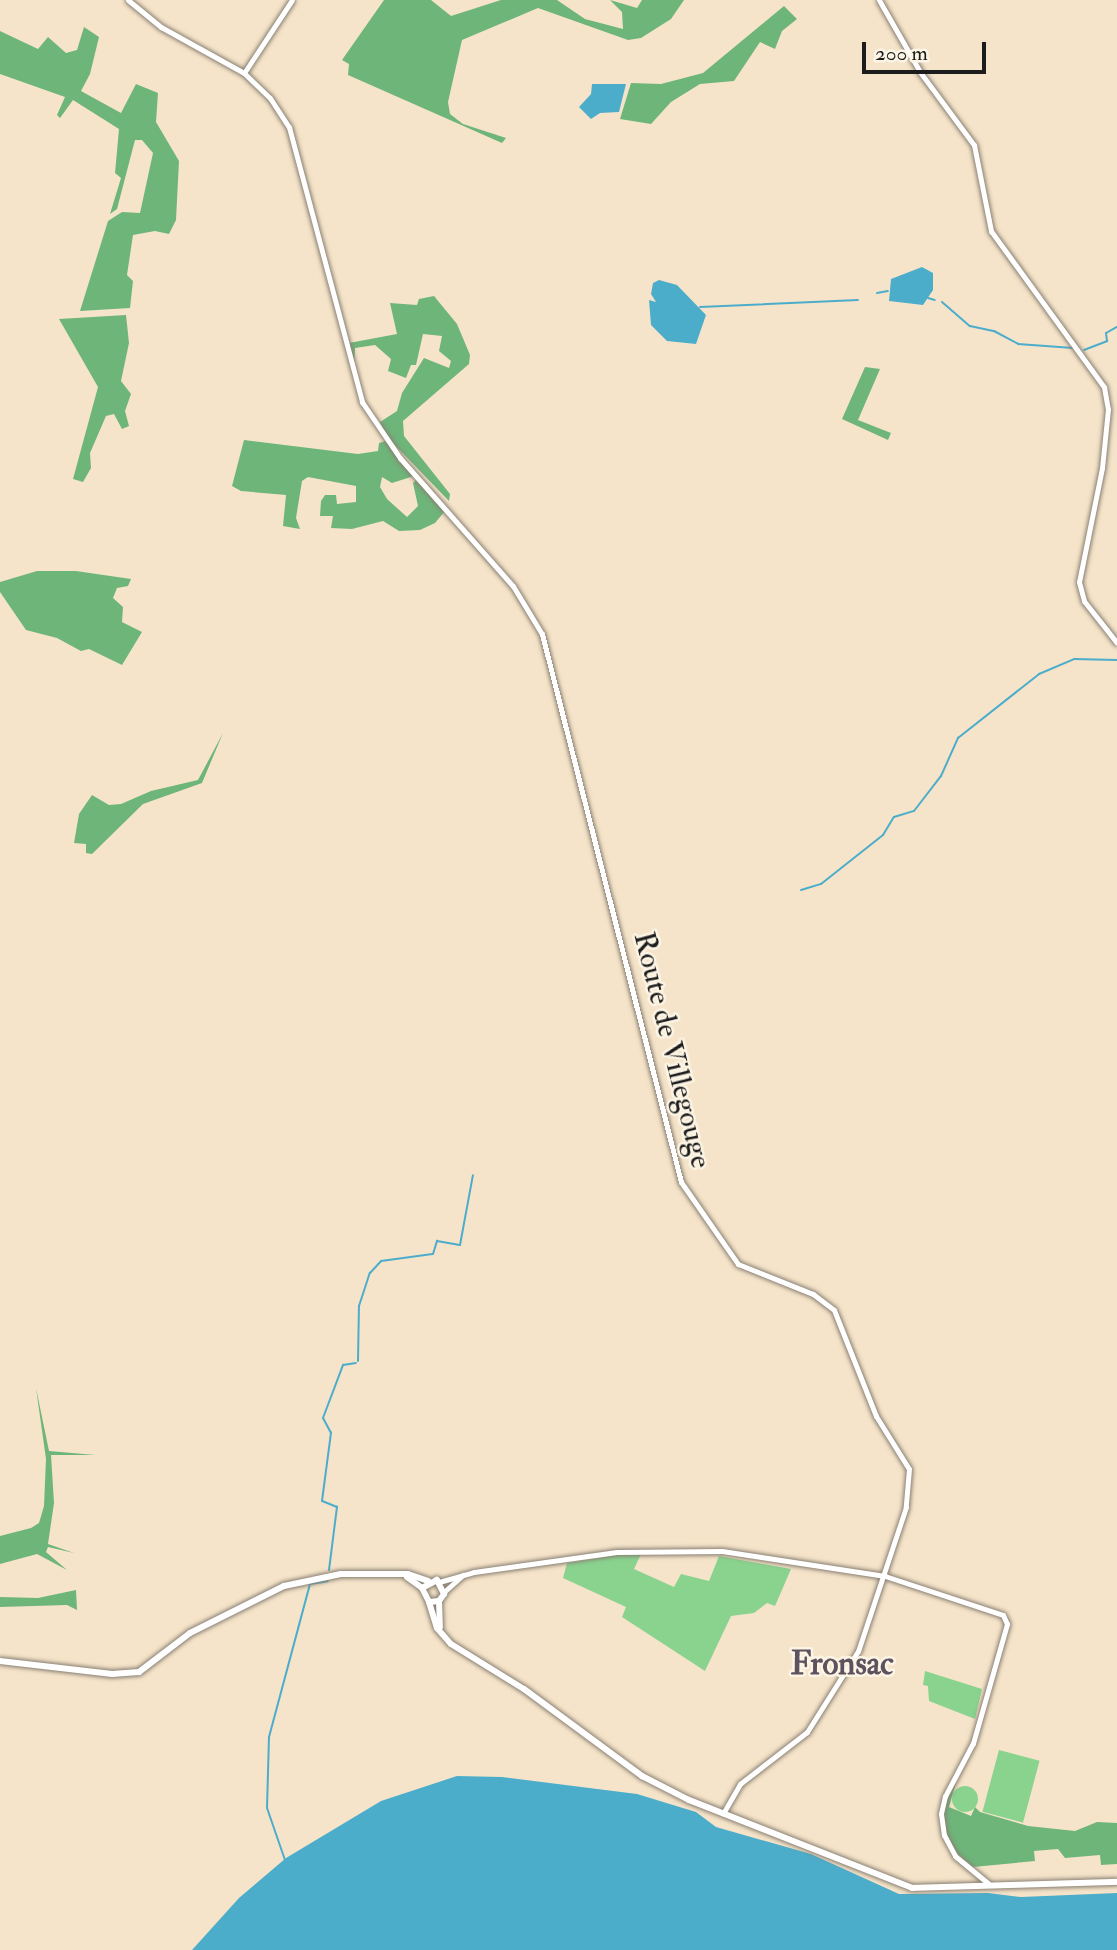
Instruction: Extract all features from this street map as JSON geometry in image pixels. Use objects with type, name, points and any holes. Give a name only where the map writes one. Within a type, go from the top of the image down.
[{"type":"main road","points":[[402,1574],[422,1588],[443,1635],[642,1776],[723,1813],[899,1885],[926,1889],[989,1884],[1117,1882]]},
{"type":"main road","points":[[0,1661],[112,1674],[139,1672],[190,1633],[266,1592],[328,1575],[402,1574],[439,1582],[444,1591],[439,1601],[443,1635]]},
{"type":"main road","points":[[422,1588],[428,1581]]},
{"type":"main road","points":[[429,1602],[439,1601]]},
{"type":"street","name":"Route de Villegouge","points":[[128,0],[161,27],[244,73],[284,119],[304,171],[362,402],[375,426],[523,599],[548,651],[685,1191],[738,1264],[813,1294],[834,1311],[876,1416],[909,1469],[908,1499],[885,1576],[858,1651],[807,1731],[735,1791],[723,1813]]},
{"type":"street","points":[[879,0],[913,61],[974,145],[991,231],[1104,387],[1108,409],[1102,468],[1079,582],[1084,601],[1117,643]]},
{"type":"street","points":[[244,73],[291,1]]},
{"type":"street","points":[[439,1582],[465,1574],[653,1550],[735,1552],[885,1576],[970,1601],[1006,1620],[973,1743],[945,1796],[942,1814],[944,1835],[955,1856],[989,1884]]},
{"type":"street","points":[[444,1591],[465,1574]]},
{"type":"green space","points":[[384,0],[431,0],[451,16],[501,0],[557,0],[585,19],[623,29],[622,12],[610,0],[637,8],[642,0],[684,0],[671,19],[641,38],[628,40],[538,8],[462,40],[448,102],[450,114],[463,124],[506,138],[502,143],[348,75],[349,64],[342,60]]},
{"type":"green space","points":[[784,6],[797,19],[782,31],[775,49],[760,42],[734,81],[700,84],[671,102],[651,124],[620,119],[631,83],[661,84],[703,73]]},
{"type":"green space","points":[[84,27],[99,37],[90,74],[81,91],[121,113],[136,84],[158,93],[156,122],[179,161],[176,220],[169,234],[155,231],[133,235],[127,275],[133,281],[130,308],[80,311],[108,221],[122,212],[140,213],[153,153],[142,140],[135,140],[117,209],[110,214],[121,178],[115,173],[119,129],[73,100],[60,118],[57,115],[65,97],[0,74],[0,31],[38,49],[48,37],[66,53],[77,50]]},
{"type":"green space","points":[[434,296],[457,324],[470,355],[469,364],[403,421],[404,436],[450,494],[449,501],[386,436],[380,422],[397,411],[402,393],[424,358],[449,368],[451,361],[439,351],[442,336],[423,334],[416,365],[411,365],[406,378],[388,371],[391,359],[375,345],[355,348],[354,366],[349,343],[397,334],[390,303],[417,305],[419,299]]},
{"type":"green space","points":[[126,315],[129,343],[121,381],[131,394],[125,411],[129,426],[122,429],[114,414],[106,416],[90,453],[91,468],[83,482],[73,479],[98,387],[59,319]]},
{"type":"green space","points":[[865,367],[880,369],[858,420],[891,433],[888,440],[842,419]]},
{"type":"green space","points":[[244,440],[358,454],[378,451],[379,443],[386,441],[414,476],[392,483],[382,477],[380,487],[387,499],[407,517],[418,506],[413,483],[417,479],[445,511],[435,523],[420,530],[399,531],[383,521],[352,529],[331,528],[333,516],[320,516],[321,501],[325,495],[336,495],[337,504],[356,502],[356,486],[308,477],[302,481],[296,518],[300,529],[283,526],[286,495],[241,491],[232,486]]},
{"type":"green space","points":[[37,571],[76,571],[131,579],[128,586],[117,588],[113,598],[123,607],[122,622],[142,632],[122,665],[89,649],[81,651],[57,638],[26,630],[0,592],[0,582]]},
{"type":"green space","points":[[223,733],[202,783],[143,804],[92,854],[86,853],[86,844],[74,843],[79,814],[92,795],[109,805],[121,804],[151,791],[198,780]]},
{"type":"green space","points":[[36,1388],[49,1451],[95,1455],[51,1455],[54,1503],[48,1544],[74,1553],[48,1547],[46,1552],[67,1570],[37,1554],[0,1564],[0,1536],[31,1528],[39,1523],[44,1506],[46,1459]]},
{"type":"green space","points":[[622,1554],[641,1554],[634,1569],[674,1587],[681,1574],[709,1581],[719,1556],[791,1569],[775,1606],[767,1603],[754,1613],[731,1616],[705,1671],[622,1617],[626,1607],[563,1578],[567,1563]]},
{"type":"green space","points":[[76,1590],[77,1610],[67,1605],[0,1607],[0,1597],[38,1598]]},
{"type":"green space","points":[[925,1671],[982,1689],[975,1719],[929,1701],[928,1686],[923,1685]]},
{"type":"green space","points":[[999,1750],[1040,1761],[1023,1823],[982,1812]]},
{"type":"green space","points":[[957,1779],[949,1807],[971,1816],[975,1807],[980,1812],[1028,1826],[1075,1831],[1097,1822],[1117,1823],[1117,1864],[1101,1865],[1100,1855],[1065,1858],[1058,1849],[1034,1851],[1035,1861],[973,1867],[954,1851],[944,1827],[944,1806]]},
{"type":"green space","points":[[965,1786],[974,1790],[978,1799],[974,1808],[965,1812],[956,1808],[952,1799],[956,1790]]},
{"type":"water","points":[[592,84],[626,84],[619,112],[600,113],[591,119],[579,107],[591,94]]},
{"type":"water","points":[[922,267],[933,273],[933,290],[923,305],[889,301],[891,279]]},
{"type":"water","points":[[659,280],[677,285],[706,315],[696,344],[667,341],[651,325],[649,300],[656,302],[651,294],[653,283]]},
{"type":"water","points":[[457,1776],[502,1777],[637,1794],[696,1812],[716,1827],[811,1854],[899,1894],[988,1893],[1021,1897],[1117,1893],[1117,1950],[192,1950],[239,1898],[286,1858],[381,1801]]},
{"type":"waterway","points":[[877,293],[888,291]]},
{"type":"waterway","points":[[928,298],[935,300]]},
{"type":"waterway","points":[[700,307],[858,300]]},
{"type":"waterway","points":[[942,302],[970,326],[994,331],[1018,344],[1073,348]]},
{"type":"waterway","points":[[1084,350],[1107,341],[1106,333],[1117,327]]},
{"type":"waterway","points":[[801,890],[821,884],[883,835],[894,817],[914,811],[941,776],[958,738],[1039,674],[1074,659],[1117,660]]},
{"type":"waterway","points":[[358,1361],[359,1306],[370,1273],[381,1261],[433,1254],[437,1241],[460,1245],[473,1175]]},
{"type":"waterway","points":[[329,1570],[337,1507],[322,1501],[331,1433],[323,1418],[343,1365],[356,1363]]},
{"type":"waterway","points":[[285,1860],[267,1808],[269,1737],[310,1584],[328,1581]]},
{"type":"district","name":"Fronsac","points":[[842,1664]]}]
